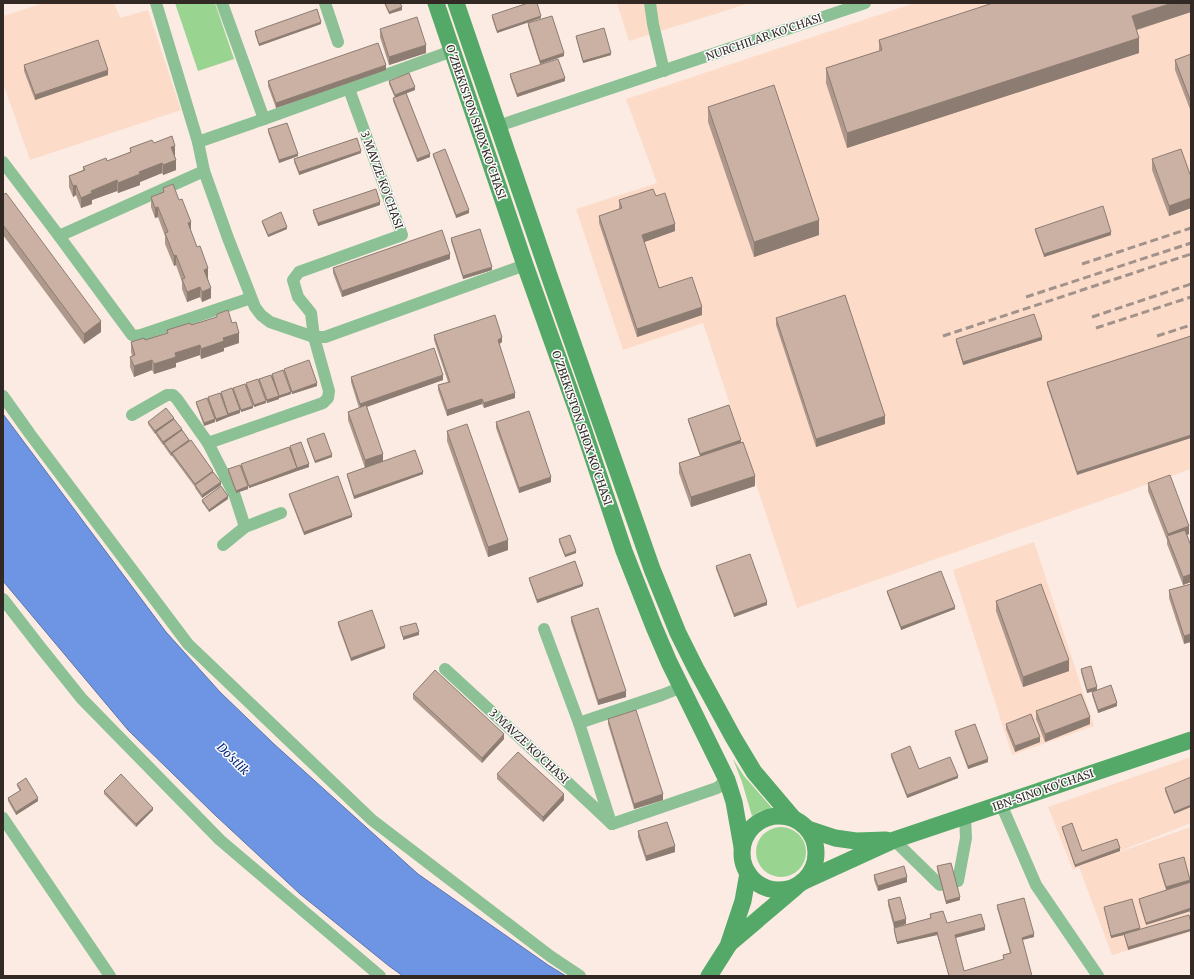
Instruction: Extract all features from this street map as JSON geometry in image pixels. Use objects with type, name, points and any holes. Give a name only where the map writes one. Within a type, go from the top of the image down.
[{"type":"main road","name":"O'ZBEKISTON SHOX KO'CHASI","points":[[436,3],[525,265],[580,419],[624,551],[654,628],[727,780],[734,802],[742,847]]},
{"type":"main road","name":"O'ZBEKISTON SHOX KO'CHASI","points":[[456,3],[553,288],[652,569],[678,633],[733,738],[754,772],[793,818]]},
{"type":"main road","name":"IBN-SINO KO'CHASI","points":[[894,840],[1191,740]]},
{"type":"main road","points":[[780,816],[793,818],[808,829],[835,838],[856,841],[894,840],[784,890],[770,889],[757,883],[748,873],[742,860],[742,847],[746,835],[755,824],[767,818],[780,816]]},
{"type":"main road","points":[[708,976],[728,946],[810,873],[815,863],[816,851],[814,839],[808,829]]},
{"type":"main road","points":[[728,946],[743,901],[748,873]]},
{"type":"street","points":[[156,3],[198,142],[204,171],[251,298],[258,312],[265,319],[314,337],[331,336],[525,265]]},
{"type":"street","points":[[222,3],[264,119]]},
{"type":"street","points":[[325,3],[338,42]]},
{"type":"street","points":[[650,3],[653,24],[664,71]]},
{"type":"street","name":"NURCHILAR KO'CHASI","points":[[498,126],[865,3]]},
{"type":"street","points":[[198,142],[452,51]]},
{"type":"street","name":"3 MAVZE KO'CHASI","points":[[208,443],[326,401],[329,391],[314,337],[311,313],[298,297],[293,280],[299,272],[402,235],[349,89]]},
{"type":"street","points":[[3,162],[129,332],[135,336],[251,298]]},
{"type":"street","points":[[59,236],[204,171]]},
{"type":"street","points":[[132,415],[167,395],[173,395],[208,443],[236,496],[245,527]]},
{"type":"street","points":[[3,396],[188,644],[372,820],[550,956],[580,976]]},
{"type":"street","points":[[223,545],[245,527],[281,512]]},
{"type":"street","points":[[3,599],[82,699],[220,840],[380,976]]},
{"type":"street","points":[[544,629],[579,723],[612,824],[717,788],[727,780]]},
{"type":"street","name":"3 MAVZE KO'CHASI","points":[[445,669],[612,824]]},
{"type":"street","points":[[579,723],[682,688]]},
{"type":"street","points":[[1001,804],[1036,885],[1098,976]]},
{"type":"street","points":[[958,881],[966,838],[965,816]]},
{"type":"street","points":[[3,818],[110,976]]},
{"type":"street","points":[[894,840],[940,885]]},
{"type":"shaded area","points":[[43,3],[114,3],[120,18],[148,10],[181,110],[30,160],[3,83],[3,16]]},
{"type":"shaded area","points":[[617,3],[750,3],[629,41]]},
{"type":"shaded area","points":[[914,3],[1191,3],[1191,469],[797,608],[703,323],[623,350],[576,209],[657,183],[626,99]]},
{"type":"shaded area","points":[[1034,542],[1094,726],[1012,755],[953,570]]},
{"type":"shaded area","points":[[1191,757],[1191,823],[1102,858],[1191,827],[1191,932],[1112,955],[1079,867],[1073,870],[1048,807]]},
{"type":"green space","points":[[175,3],[215,3],[234,59],[198,71]]},
{"type":"green space","points":[[733,759],[744,776],[772,808],[760,811],[752,816],[742,782]]},
{"type":"green space","points":[[781,827],[790,829],[801,838],[806,852],[804,861],[795,872],[781,877],[772,875],[761,866],[756,852],[758,843],[767,832]]},
{"type":"water","name":"Do'stlik","points":[[3,414],[166,632],[220,692],[274,744],[418,874],[566,976],[403,976],[300,894],[215,815],[128,730],[3,581]]},
{"type":"building","points":[[385,3],[400,3],[402,7],[389,12]]},
{"type":"building","points":[[528,3],[537,3],[541,16],[497,31],[492,15]]},
{"type":"building","points":[[993,3],[1172,3],[1132,16],[1139,38],[847,133],[826,68],[882,50],[879,40]]},
{"type":"building","points":[[317,9],[321,22],[259,44],[255,31]]},
{"type":"building","points":[[552,16],[564,53],[540,61],[528,23]]},
{"type":"building","points":[[417,17],[426,45],[389,57],[380,29]]},
{"type":"building","points":[[604,28],[611,53],[583,61],[576,36]]},
{"type":"building","points":[[98,40],[108,70],[35,95],[24,65]]},
{"type":"building","points":[[378,43],[386,65],[276,103],[268,81]]},
{"type":"building","points":[[1191,54],[1191,102],[1175,60]]},
{"type":"building","points":[[558,59],[565,78],[517,94],[510,74]]},
{"type":"building","points":[[409,73],[415,87],[395,95],[389,81]]},
{"type":"building","points":[[774,85],[819,220],[754,242],[708,107]]},
{"type":"building","points":[[406,93],[430,154],[417,159],[393,98]]},
{"type":"building","points":[[287,123],[298,154],[279,160],[268,129]]},
{"type":"building","points":[[172,136],[175,146],[171,147],[176,160],[163,165],[162,163],[139,172],[140,174],[118,183],[117,180],[91,191],[92,193],[81,198],[76,185],[73,186],[69,176],[85,170],[83,167],[106,158],[107,161],[131,152],[130,148],[152,140],[154,143]]},
{"type":"building","points":[[357,138],[361,151],[299,172],[294,159]]},
{"type":"building","points":[[445,149],[469,210],[456,215],[433,154]]},
{"type":"building","points":[[1181,149],[1191,177],[1191,198],[1169,206],[1152,159]]},
{"type":"building","points":[[173,184],[179,200],[182,199],[191,222],[188,223],[197,247],[200,246],[208,268],[204,270],[211,288],[202,292],[200,287],[187,292],[182,279],[185,278],[165,233],[168,232],[158,207],[155,208],[151,197],[164,192],[163,188]]},
{"type":"building","points":[[376,189],[380,202],[318,223],[313,210]]},
{"type":"building","points":[[653,189],[656,196],[665,193],[675,224],[642,235],[659,288],[692,277],[702,307],[637,329],[599,216],[622,208],[619,200]]},
{"type":"building","points":[[6,193],[101,321],[84,334],[3,225],[3,195]]},
{"type":"building","points":[[1103,206],[1111,232],[1044,254],[1035,229]]},
{"type":"building","points":[[281,212],[287,227],[268,235],[262,221]]},
{"type":"building","points":[[480,229],[492,267],[463,276],[451,238]]},
{"type":"building","points":[[442,230],[450,254],[342,291],[333,268]]},
{"type":"building","points":[[845,295],[885,416],[816,439],[776,318]]},
{"type":"building","points":[[228,310],[232,323],[236,322],[239,333],[223,338],[224,341],[201,349],[200,345],[175,353],[176,357],[154,364],[152,360],[134,366],[130,357],[135,355],[131,342],[144,338],[145,340],[168,333],[167,330],[190,323],[191,325],[217,317],[217,314]]},
{"type":"building","points":[[1034,314],[1042,337],[963,362],[956,339]]},
{"type":"building","points":[[495,315],[502,337],[498,340],[515,393],[484,403],[482,399],[447,410],[438,385],[450,382],[434,335]]},
{"type":"building","points":[[1191,336],[1191,435],[1077,472],[1047,382]]},
{"type":"building","points":[[434,348],[443,375],[360,404],[351,377]]},
{"type":"building","points":[[309,360],[317,383],[292,392],[284,369]]},
{"type":"building","points":[[283,370],[291,392],[279,396],[272,374]]},
{"type":"building","points":[[271,375],[279,396],[267,400],[259,379]]},
{"type":"building","points":[[258,379],[266,401],[254,405],[246,383]]},
{"type":"building","points":[[245,384],[253,406],[241,410],[233,388]]},
{"type":"building","points":[[232,388],[240,410],[228,414],[221,392]]},
{"type":"building","points":[[220,393],[228,415],[216,419],[208,397]]},
{"type":"building","points":[[207,398],[215,419],[204,423],[196,402]]},
{"type":"building","points":[[366,405],[383,454],[365,460],[348,412]]},
{"type":"building","points":[[729,405],[741,440],[700,454],[688,419]]},
{"type":"building","points":[[166,408],[174,418],[155,431],[148,422]]},
{"type":"building","points":[[529,411],[551,477],[519,488],[496,422]]},
{"type":"building","points":[[174,419],[182,429],[163,442],[156,432]]},
{"type":"building","points":[[467,424],[508,540],[488,547],[447,431]]},
{"type":"building","points":[[182,430],[189,440],[171,453],[164,443]]},
{"type":"building","points":[[324,433],[332,455],[315,461],[307,439]]},
{"type":"building","points":[[191,440],[213,471],[195,484],[172,453]]},
{"type":"building","points":[[301,442],[309,464],[297,468],[290,446]]},
{"type":"building","points":[[743,442],[755,476],[691,497],[679,463]]},
{"type":"building","points":[[289,447],[297,468],[249,486],[241,464]]},
{"type":"building","points":[[415,450],[423,472],[354,496],[347,474]]},
{"type":"building","points":[[240,465],[248,486],[236,491],[228,469]]},
{"type":"building","points":[[213,472],[221,482],[202,495],[195,485]]},
{"type":"building","points":[[1170,475],[1189,526],[1168,534],[1148,483]]},
{"type":"building","points":[[338,476],[352,515],[304,532],[289,494]]},
{"type":"building","points":[[221,486],[228,496],[209,510],[202,500]]},
{"type":"building","points":[[1185,530],[1191,546],[1191,574],[1183,577],[1167,536]]},
{"type":"building","points":[[570,535],[576,551],[565,555],[559,539]]},
{"type":"building","points":[[750,554],[767,602],[734,614],[716,566]]},
{"type":"building","points":[[575,561],[583,584],[537,600],[529,578]]},
{"type":"building","points":[[941,571],[955,607],[901,627],[887,591]]},
{"type":"building","points":[[1041,584],[1069,660],[1023,677],[996,601]]},
{"type":"building","points":[[1191,584],[1191,634],[1184,636],[1169,590]]},
{"type":"building","points":[[598,608],[626,691],[598,700],[571,617]]},
{"type":"building","points":[[372,610],[385,646],[351,658],[338,622]]},
{"type":"building","points":[[416,623],[419,632],[403,637],[400,627]]},
{"type":"building","points":[[1091,666],[1097,687],[1087,690],[1081,669]]},
{"type":"building","points":[[435,670],[504,734],[482,758],[413,694]]},
{"type":"building","points":[[1111,685],[1117,703],[1098,710],[1092,692]]},
{"type":"building","points":[[1081,694],[1090,717],[1045,734],[1036,711]]},
{"type":"building","points":[[636,710],[663,794],[634,804],[608,719]]},
{"type":"building","points":[[1031,714],[1040,737],[1015,746],[1006,724]]},
{"type":"building","points":[[975,724],[988,759],[968,766],[955,731]]},
{"type":"building","points":[[910,746],[919,769],[950,757],[958,776],[907,795],[891,754]]},
{"type":"building","points":[[518,752],[564,794],[543,817],[497,774]]},
{"type":"building","points":[[121,774],[153,808],[136,824],[104,791]]},
{"type":"building","points":[[1191,777],[1191,805],[1174,812],[1165,788]]},
{"type":"building","points":[[26,778],[38,798],[16,812],[8,798],[21,790],[17,784]]},
{"type":"building","points":[[667,822],[675,846],[646,856],[638,831]]},
{"type":"building","points":[[1072,823],[1082,851],[1117,839],[1120,848],[1075,865],[1062,827]]},
{"type":"building","points":[[1184,857],[1190,880],[1166,887],[1159,864]]},
{"type":"building","points":[[951,863],[960,897],[946,901],[937,866]]},
{"type":"building","points":[[904,866],[907,877],[878,886],[874,875]]},
{"type":"building","points":[[1191,882],[1191,908],[1146,923],[1139,899]]},
{"type":"building","points":[[900,897],[906,919],[894,922],[888,900]]},
{"type":"building","points":[[1024,898],[1034,934],[1022,938],[1032,976],[949,976],[937,932],[897,942],[894,928],[931,918],[930,914],[943,911],[947,923],[981,914],[985,927],[955,935],[964,971],[1004,959],[1003,955],[1011,953],[997,905]]},
{"type":"building","points":[[1132,899],[1140,928],[1111,936],[1104,907]]},
{"type":"building","points":[[1189,915],[1191,929],[1128,947],[1124,934]]},
{"type":"railway","points":[[1082,264],[1191,228]]},
{"type":"railway","points":[[1026,297],[1191,243]]},
{"type":"railway","points":[[943,336],[1191,254]]},
{"type":"railway","points":[[1092,317],[1191,284]]},
{"type":"railway","points":[[1096,328],[1191,297]]},
{"type":"railway","points":[[1157,336],[1191,325]]}]
